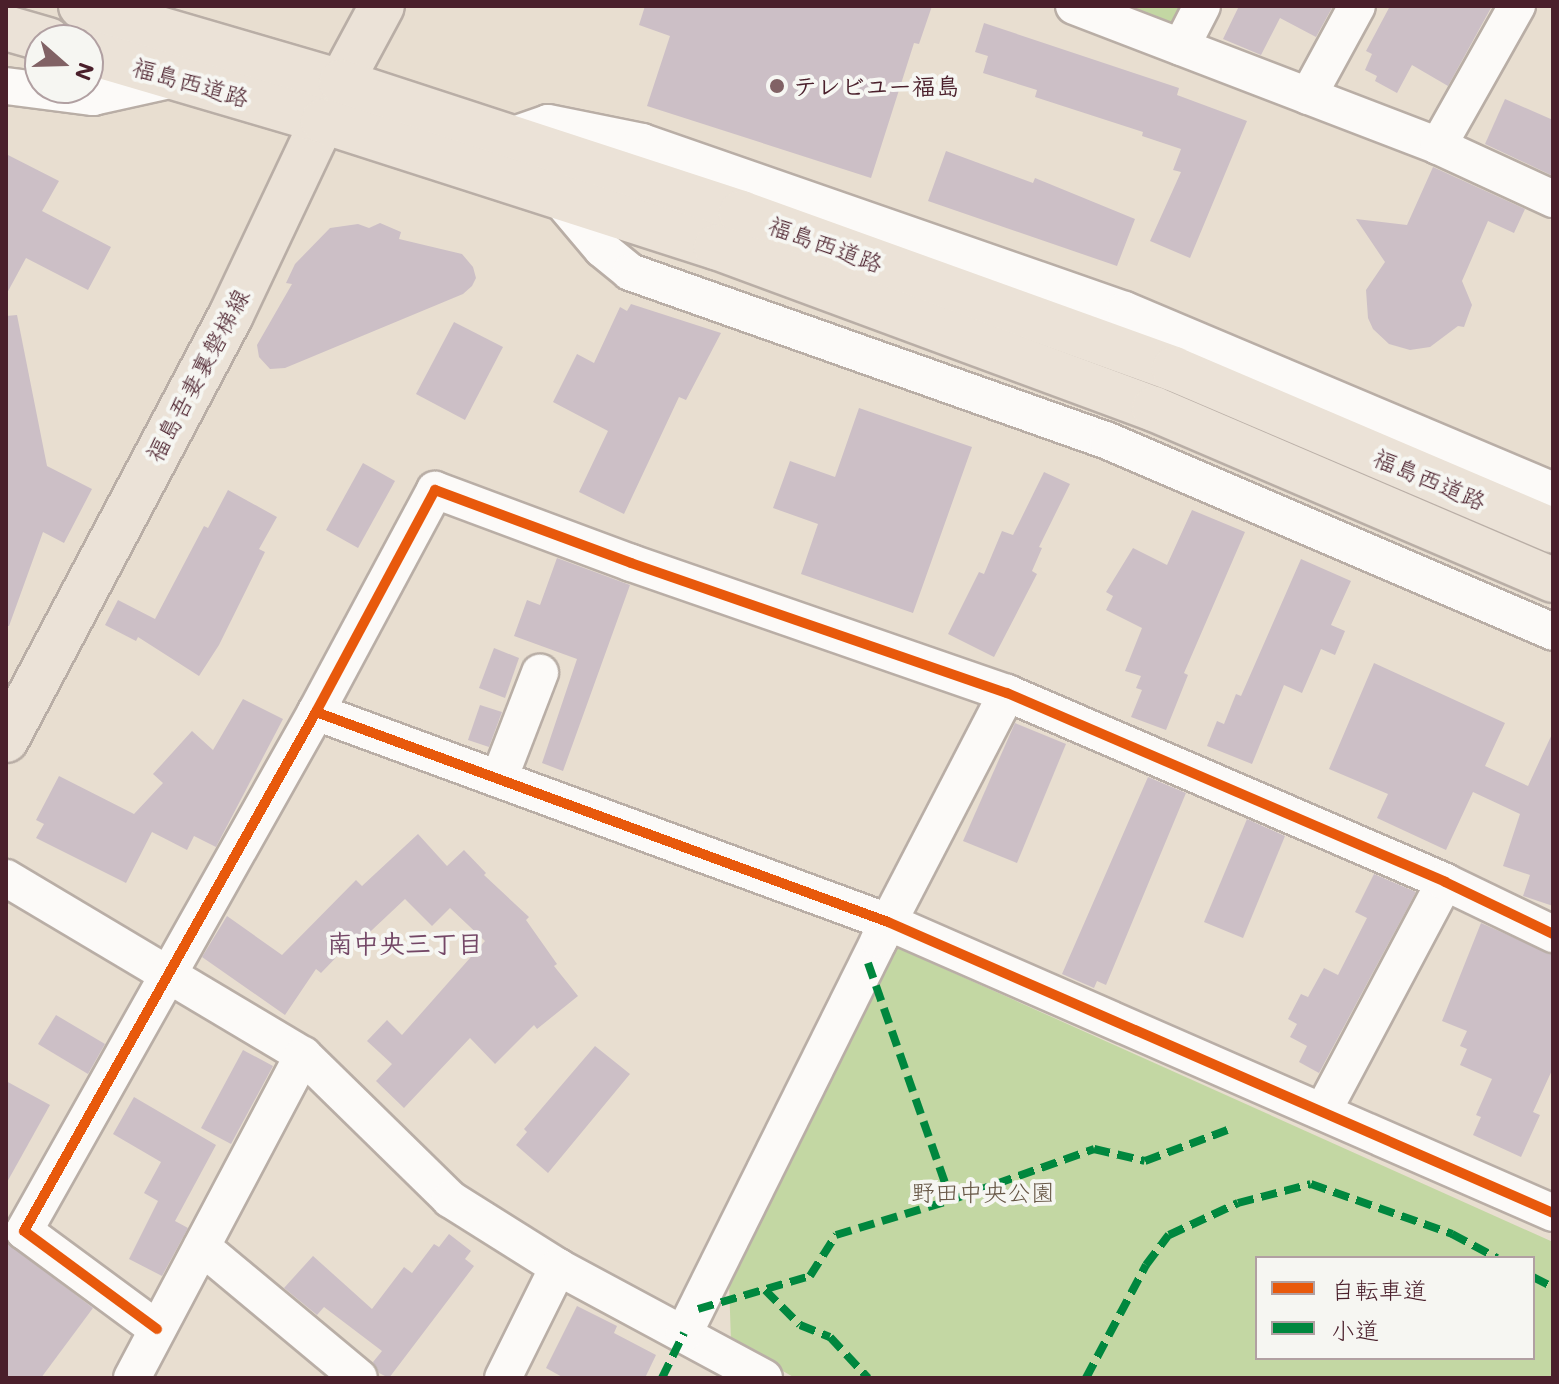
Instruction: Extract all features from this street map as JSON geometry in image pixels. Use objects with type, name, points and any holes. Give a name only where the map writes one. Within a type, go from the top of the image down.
[{"type":"main road","name":"福島西道路","points":[[81,6],[332,101],[558,197],[716,247],[1073,377],[1553,580]]},
{"type":"main road","name":"福島吾妻裏磐梯線","points":[[6,740],[231,315],[332,101],[382,6]]},
{"type":"main road","name":"福島西道路","points":[[104,57],[179,78],[332,101],[508,137],[741,213],[1174,369],[1553,531]]},
{"type":"street","points":[[1074,6],[1438,146],[1553,199]]},
{"type":"street","points":[[1181,47],[1202,6]]},
{"type":"street","points":[[1308,96],[1357,6]]},
{"type":"street","points":[[1438,146],[1517,6]]},
{"type":"street","points":[[6,86],[93,97],[179,78]]},
{"type":"street","points":[[508,137],[548,123],[591,129],[642,142],[1125,310],[1553,491]]},
{"type":"street","points":[[558,197],[602,249],[630,272],[1108,441],[1553,632]]},
{"type":"street","points":[[157,1329],[24,1231],[316,712],[435,490],[631,563],[1007,693],[1445,882],[1553,934]]},
{"type":"street","points":[[499,779],[540,673]]},
{"type":"street","points":[[684,1333],[888,922],[1007,693]]},
{"type":"street","points":[[316,712],[888,922],[1553,1213]]},
{"type":"street","points":[[6,878],[303,1055],[450,1199],[558,1267],[764,1378]]},
{"type":"street","points":[[1323,1111],[1445,882]]},
{"type":"street","points":[[132,1378],[303,1055]]},
{"type":"street","points":[[202,1247],[359,1378]]},
{"type":"street","points":[[503,1378],[558,1267]]},
{"type":"green space","points":[[1127,6],[1189,6],[1177,27]]},
{"type":"green space","name":"野田中央公園","points":[[896,947],[1553,1242],[1553,1378],[795,1378],[731,1341],[729,1283]]},
{"type":"building","name":"テレビユー福島","points":[[645,6],[932,6],[919,44],[914,43],[871,178],[647,106],[670,36],[639,25]]},
{"type":"building","points":[[1239,6],[1333,6],[1316,37],[1280,18],[1261,55],[1223,39]]},
{"type":"building","points":[[1390,6],[1492,6],[1448,86],[1412,65],[1397,93],[1375,81],[1377,76],[1365,70],[1372,54],[1366,51]]},
{"type":"building","points":[[984,23],[1179,88],[1177,95],[1247,121],[1190,258],[1150,241],[1181,172],[1173,170],[1181,149],[1142,136],[1143,132],[1035,97],[1037,90],[983,73],[988,56],[975,52]]},
{"type":"building","points":[[1505,99],[1553,120],[1553,176],[1485,144]]},
{"type":"building","points":[[946,151],[1033,183],[1035,178],[1135,219],[1117,266],[928,201]]},
{"type":"building","points":[[6,154],[59,181],[42,211],[111,247],[88,290],[26,258],[6,295]]},
{"type":"building","points":[[1433,167],[1525,209],[1514,233],[1488,221],[1462,281],[1472,305],[1464,327],[1458,326],[1430,347],[1410,350],[1389,344],[1373,329],[1368,318],[1366,290],[1385,262],[1356,219],[1407,225]]},
{"type":"building","points":[[380,223],[401,232],[399,239],[462,254],[473,267],[476,278],[472,286],[463,294],[285,368],[270,369],[259,357],[257,345],[292,284],[286,283],[295,264],[330,228],[358,224],[369,228]]},
{"type":"building","points":[[631,304],[721,333],[686,400],[679,397],[624,514],[579,492],[608,431],[553,402],[577,354],[594,363],[620,307],[627,311]]},
{"type":"building","points":[[17,315],[47,466],[92,489],[64,543],[43,532],[9,626],[6,626],[6,316]]},
{"type":"building","points":[[454,322],[503,347],[465,420],[416,394]]},
{"type":"building","points":[[859,408],[972,447],[913,613],[801,574],[818,524],[773,508],[790,461],[835,477]]},
{"type":"building","points":[[363,463],[395,481],[358,548],[326,530]]},
{"type":"building","points":[[1044,472],[1070,484],[1039,547],[1042,548],[1032,571],[1037,574],[994,657],[948,634],[979,572],[984,574],[1002,531],[1013,535]]},
{"type":"building","points":[[228,490],[277,517],[259,549],[265,552],[219,645],[199,676],[138,637],[136,641],[105,625],[118,600],[155,619],[204,526],[208,528]]},
{"type":"building","points":[[1192,510],[1245,532],[1184,673],[1188,675],[1166,730],[1131,717],[1142,690],[1136,688],[1141,676],[1125,671],[1142,628],[1106,610],[1113,596],[1106,592],[1133,548],[1167,565]]},
{"type":"building","points":[[557,558],[630,585],[563,771],[542,763],[577,659],[514,636],[527,600],[540,605]]},
{"type":"building","points":[[1301,559],[1351,581],[1331,625],[1345,631],[1335,655],[1321,649],[1302,693],[1284,685],[1252,764],[1207,746],[1217,721],[1224,724],[1236,694],[1241,696]]},
{"type":"building","points":[[494,648],[519,658],[505,698],[479,688]]},
{"type":"building","points":[[1374,663],[1505,723],[1485,766],[1528,786],[1553,732],[1553,906],[1523,896],[1530,875],[1503,866],[1520,814],[1473,792],[1446,850],[1377,818],[1388,794],[1329,769]]},
{"type":"building","points":[[243,699],[283,719],[216,847],[194,836],[187,850],[152,832],[126,883],[36,838],[44,824],[36,820],[59,776],[134,814],[163,783],[153,774],[192,731],[213,750]]},
{"type":"building","points":[[480,705],[502,712],[489,747],[468,740]]},
{"type":"building","points":[[1015,723],[1066,744],[1017,863],[963,841]]},
{"type":"building","points":[[1148,777],[1186,793],[1106,985],[1097,981],[1094,988],[1062,974]]},
{"type":"building","points":[[1247,819],[1285,836],[1243,938],[1204,922]]},
{"type":"building","points":[[418,834],[447,866],[464,850],[486,873],[484,875],[529,917],[526,920],[557,964],[554,966],[578,996],[537,1029],[534,1025],[495,1064],[470,1038],[404,1108],[376,1081],[392,1064],[367,1041],[387,1020],[402,1035],[485,941],[450,908],[432,926],[405,899],[355,946],[351,942],[321,973],[316,969],[285,1015],[202,957],[227,916],[282,955],[356,880],[362,886]]},
{"type":"building","points":[[1374,874],[1416,892],[1319,1073],[1299,1062],[1307,1046],[1290,1037],[1297,1024],[1288,1019],[1301,994],[1308,997],[1324,968],[1338,975],[1367,918],[1355,912]]},
{"type":"building","points":[[1481,923],[1553,955],[1553,1068],[1533,1112],[1540,1115],[1521,1157],[1473,1135],[1481,1117],[1476,1115],[1492,1079],[1460,1065],[1467,1049],[1460,1046],[1467,1031],[1442,1021]]},
{"type":"building","points":[[56,1015],[105,1044],[88,1074],[38,1044]]},
{"type":"building","points":[[595,1046],[630,1074],[548,1173],[516,1145],[527,1132],[524,1129]]},
{"type":"building","points":[[243,1050],[273,1066],[231,1144],[201,1128]]},
{"type":"building","points":[[6,1081],[50,1105],[6,1184]]},
{"type":"building","points":[[134,1097],[216,1145],[175,1221],[188,1228],[162,1276],[129,1259],[158,1201],[144,1193],[161,1162],[113,1134]]},
{"type":"building","points":[[449,1234],[471,1251],[465,1259],[474,1266],[389,1378],[379,1373],[373,1362],[382,1351],[324,1307],[317,1315],[284,1288],[313,1256],[372,1309],[404,1267],[412,1273],[434,1244],[439,1247]]},
{"type":"building","points":[[6,1241],[93,1308],[41,1378],[6,1378]]},
{"type":"building","points":[[577,1306],[617,1326],[614,1333],[656,1355],[645,1378],[564,1378],[546,1368]]},
{"type":"marked path","points":[[868,963],[951,1200]]},
{"type":"marked path","points":[[698,1309],[810,1276],[836,1235],[951,1200],[1094,1149],[1145,1161],[1227,1130]]},
{"type":"marked path","points":[[1086,1378],[1146,1265],[1169,1235],[1238,1203],[1311,1184],[1452,1234],[1493,1256]]},
{"type":"marked path","points":[[1535,1278],[1553,1287]]},
{"type":"marked path","points":[[765,1290],[800,1325],[830,1337],[868,1378]]},
{"type":"marked path","points":[[662,1378],[684,1333]]},
{"type":"cycle path","points":[[157,1329],[24,1231],[316,712],[435,490],[631,563],[1007,693],[1445,882],[1553,934]]},
{"type":"cycle path","points":[[316,712],[888,922],[1553,1213]]},
{"type":"place","name":"テレビユー福島","points":[[777,86]]},
{"type":"district","name":"南中央三丁目","points":[[405,944]]}]
